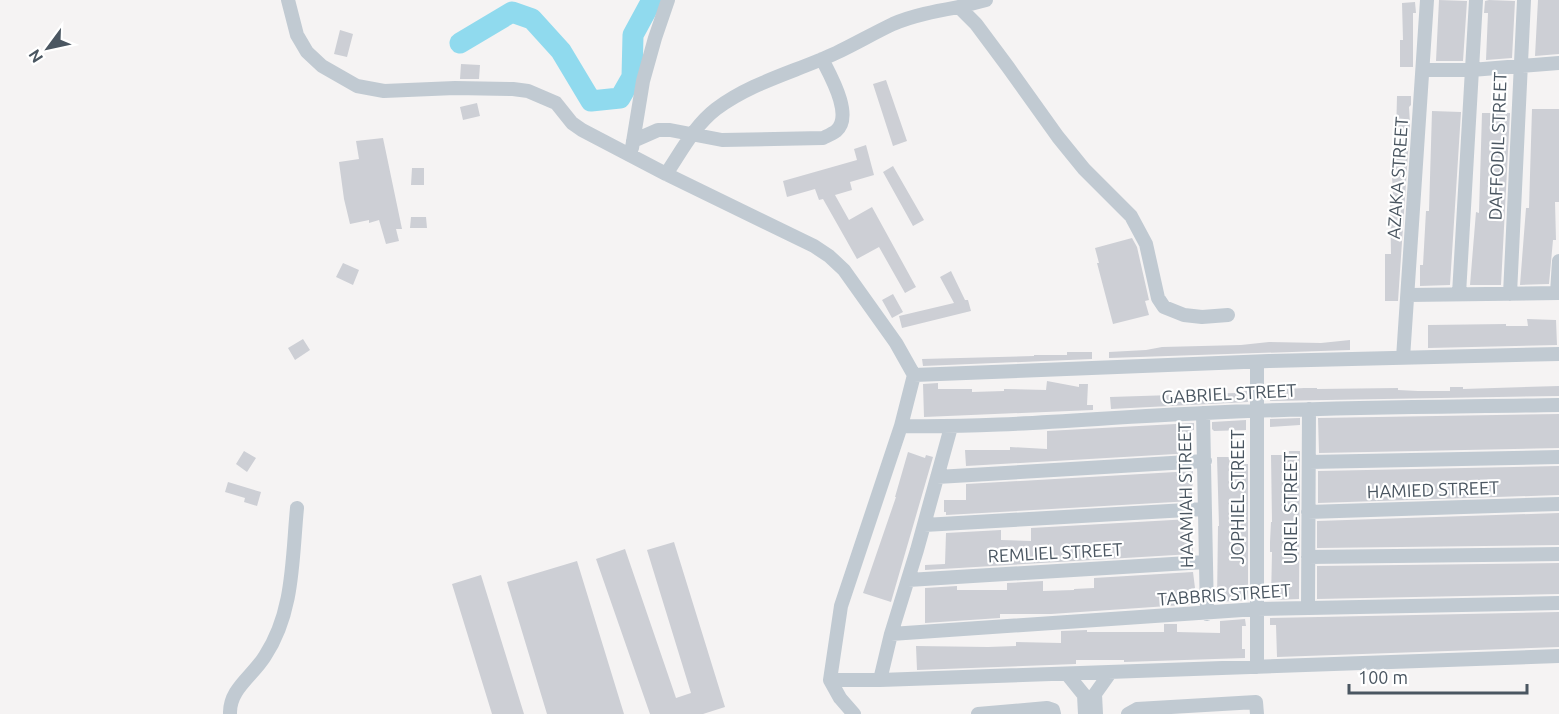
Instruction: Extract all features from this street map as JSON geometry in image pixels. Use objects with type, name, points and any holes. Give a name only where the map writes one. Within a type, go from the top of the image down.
[{"type":"street","points":[[288,0],[297,35],[307,52],[322,66],[357,86],[384,91],[455,88],[513,88],[528,91],[556,103],[572,123],[666,174],[792,235],[829,256],[844,270],[896,343],[914,375],[901,426],[841,606],[831,680],[840,698],[854,714]]},
{"type":"street","points":[[632,156],[643,81],[668,0]]},
{"type":"street","points":[[666,174],[691,135],[706,118],[727,102],[768,79],[822,59],[895,23],[986,0]]},
{"type":"street","name":"AZAKA STREET","points":[[1403,358],[1427,0]]},
{"type":"street","points":[[1459,294],[1476,0]]},
{"type":"street","name":"DAFFODIL STREET","points":[[1510,294],[1524,0]]},
{"type":"street","points":[[959,7],[976,24],[1002,58],[1064,145],[1084,169],[1131,216],[1146,244],[1158,297],[1164,307],[1184,315],[1202,317],[1228,315]]},
{"type":"street","points":[[633,141],[658,130],[670,130],[722,140],[823,138],[838,130],[844,116],[837,90],[822,59]]},
{"type":"street","points":[[1423,70],[1471,70],[1559,63]]},
{"type":"street","points":[[1408,295],[1558,293],[1559,261]]},
{"type":"street","points":[[914,375],[1257,362],[1559,354]]},
{"type":"street","name":"JOPHIEL STREET","points":[[1257,362],[1257,667]]},
{"type":"street","name":"GABRIEL STREET","points":[[901,426],[951,427],[1309,409],[1559,405]]},
{"type":"street","name":"URIEL STREET","points":[[1308,608],[1309,409]]},
{"type":"street","name":"HAAMIAH STREET","points":[[1203,413],[1204,562],[1207,614]]},
{"type":"street","points":[[880,680],[891,634],[951,427]]},
{"type":"street","points":[[1309,462],[1559,457]]},
{"type":"street","points":[[937,477],[1205,460]]},
{"type":"street","name":"HAMIED STREET","points":[[1308,512],[1559,504]]},
{"type":"street","points":[[230,714],[232,697],[265,657],[286,611],[297,508]]},
{"type":"street","points":[[924,525],[1204,508]]},
{"type":"street","points":[[1308,557],[1559,554]]},
{"type":"street","name":"REMLIEL STREET","points":[[908,580],[1204,562]]},
{"type":"street","name":"TABBRIS STREET","points":[[891,634],[1257,609],[1559,603]]},
{"type":"street","points":[[831,680],[1110,673],[1559,656]]},
{"type":"street","points":[[1085,714],[1089,695],[1110,673]]},
{"type":"street","points":[[1067,674],[1089,695],[1096,714]]},
{"type":"street","points":[[1128,714],[1137,709],[1256,702],[1257,714]]},
{"type":"street","points":[[978,714],[1047,708],[1053,710],[1054,714]]},
{"type":"building","points":[[1439,0],[1467,1],[1463,61],[1436,61]]},
{"type":"building","points":[[1538,0],[1559,0],[1559,54],[1535,56]]},
{"type":"building","points":[[1485,1],[1515,1],[1512,58],[1486,60],[1488,13],[1484,13]]},
{"type":"building","points":[[1415,2],[1413,67],[1400,67],[1400,40],[1403,40],[1402,3]]},
{"type":"building","points":[[340,30],[353,34],[347,57],[334,54]]},
{"type":"building","points":[[461,64],[480,65],[479,79],[460,79]]},
{"type":"building","points":[[886,80],[907,141],[893,146],[873,84]]},
{"type":"building","points":[[1397,96],[1411,96],[1410,124],[1398,301],[1385,301],[1385,254],[1391,254],[1390,195],[1393,195],[1392,176],[1395,176]]},
{"type":"building","points":[[477,103],[480,116],[463,120],[460,107]]},
{"type":"building","points":[[1532,109],[1559,109],[1559,202],[1555,202],[1556,240],[1553,240],[1549,284],[1520,285],[1526,208],[1529,208]]},
{"type":"building","points":[[1432,111],[1461,112],[1450,285],[1420,286],[1426,211],[1429,211]]},
{"type":"building","points":[[1482,113],[1510,113],[1501,285],[1470,285],[1476,212],[1479,213]]},
{"type":"building","points":[[383,138],[402,229],[396,229],[399,241],[386,244],[379,220],[350,224],[339,162],[359,159],[356,141]]},
{"type":"building","points":[[866,145],[874,175],[850,182],[852,190],[835,195],[849,220],[872,207],[916,287],[905,293],[879,247],[857,259],[823,199],[819,200],[815,189],[787,197],[783,181],[857,160],[854,149]]},
{"type":"building","points":[[893,166],[924,220],[913,226],[883,172]]},
{"type":"building","points":[[412,168],[424,168],[424,185],[411,185]]},
{"type":"building","points":[[411,217],[426,217],[427,228],[410,228]]},
{"type":"building","points":[[1132,238],[1137,247],[1149,300],[1145,301],[1149,315],[1113,324],[1095,248]]},
{"type":"building","points":[[343,263],[359,270],[353,285],[336,277]]},
{"type":"building","points":[[951,271],[965,300],[968,300],[971,311],[902,328],[899,316],[954,303],[940,277]]},
{"type":"building","points":[[893,294],[903,312],[892,318],[882,300]]},
{"type":"building","points":[[1527,319],[1556,320],[1557,345],[1428,348],[1428,325],[1528,326]]},
{"type":"building","points":[[303,339],[310,350],[295,360],[288,348]]},
{"type":"building","points":[[1350,340],[1350,350],[1109,358],[1109,352],[1162,347],[1269,342],[1321,343]]},
{"type":"building","points":[[1067,352],[1092,352],[1092,359],[923,366],[922,359],[1067,355]]},
{"type":"building","points":[[1047,381],[1079,387],[1079,384],[1088,384],[1087,405],[1093,405],[1093,410],[924,417],[923,384],[938,383],[938,389],[972,389],[972,392],[1004,391],[1004,389],[1046,390]]},
{"type":"building","points":[[1559,386],[1559,396],[1270,401],[1270,390],[1304,388],[1398,388],[1398,390],[1450,391],[1450,387],[1463,387],[1463,389]]},
{"type":"building","points":[[1235,391],[1247,391],[1248,402],[1111,409],[1110,397],[1235,393]]},
{"type":"building","points":[[1559,414],[1559,448],[1319,453],[1318,418]]},
{"type":"building","points":[[1300,418],[1300,425],[1270,427],[1270,419]]},
{"type":"building","points":[[1246,420],[1246,430],[1214,431],[1212,429],[1212,422]]},
{"type":"building","points":[[1194,423],[1193,453],[966,466],[965,450],[1010,450],[1010,447],[1047,449],[1047,431]]},
{"type":"building","points":[[244,451],[256,458],[247,472],[236,464]]},
{"type":"building","points":[[1289,451],[1300,451],[1299,599],[1271,600],[1271,455],[1289,455]]},
{"type":"building","points":[[908,452],[925,458],[926,455],[933,457],[891,602],[863,593],[896,497]]},
{"type":"building","points":[[1217,457],[1229,457],[1230,464],[1248,464],[1248,600],[1217,602],[1219,526]]},
{"type":"building","points":[[1559,466],[1559,495],[1318,503],[1318,471]]},
{"type":"building","points":[[1193,471],[1192,501],[946,515],[944,512],[944,500],[966,500],[966,484]]},
{"type":"building","points":[[228,482],[261,492],[257,506],[244,502],[245,498],[225,492]]},
{"type":"building","points":[[1559,513],[1559,545],[1317,548],[1317,521]]},
{"type":"building","points":[[1190,519],[1191,541],[1194,541],[1192,554],[925,570],[925,565],[945,564],[946,533],[1001,530],[1001,540],[1031,541],[1031,528]]},
{"type":"building","points":[[674,542],[725,707],[703,714],[650,714],[596,559],[625,549],[676,698],[691,693],[647,550]]},
{"type":"building","points":[[577,561],[624,714],[547,714],[507,582]]},
{"type":"building","points":[[1559,563],[1559,594],[1317,599],[1317,566]]},
{"type":"building","points":[[1193,572],[1197,604],[1051,614],[1000,614],[1000,618],[925,623],[925,588],[957,586],[957,590],[1007,590],[1007,583],[1043,581],[1043,591],[1074,590],[1094,588],[1094,578]]},
{"type":"building","points":[[481,575],[524,714],[492,714],[452,584]]},
{"type":"building","points":[[1559,612],[1559,647],[1277,657],[1276,625],[1270,625],[1270,618]]},
{"type":"building","points":[[1245,619],[1246,626],[1242,626],[1242,649],[1245,649],[1245,658],[1124,662],[1124,660],[1076,660],[1076,664],[917,670],[916,646],[988,647],[1016,646],[1016,642],[1061,643],[1061,631],[1164,632],[1164,624],[1177,624],[1177,632],[1220,633],[1220,621]]},
{"type":"waterway","points":[[460,43],[512,12],[532,19],[561,51],[591,101],[620,98],[632,77],[633,35],[652,0]]}]
